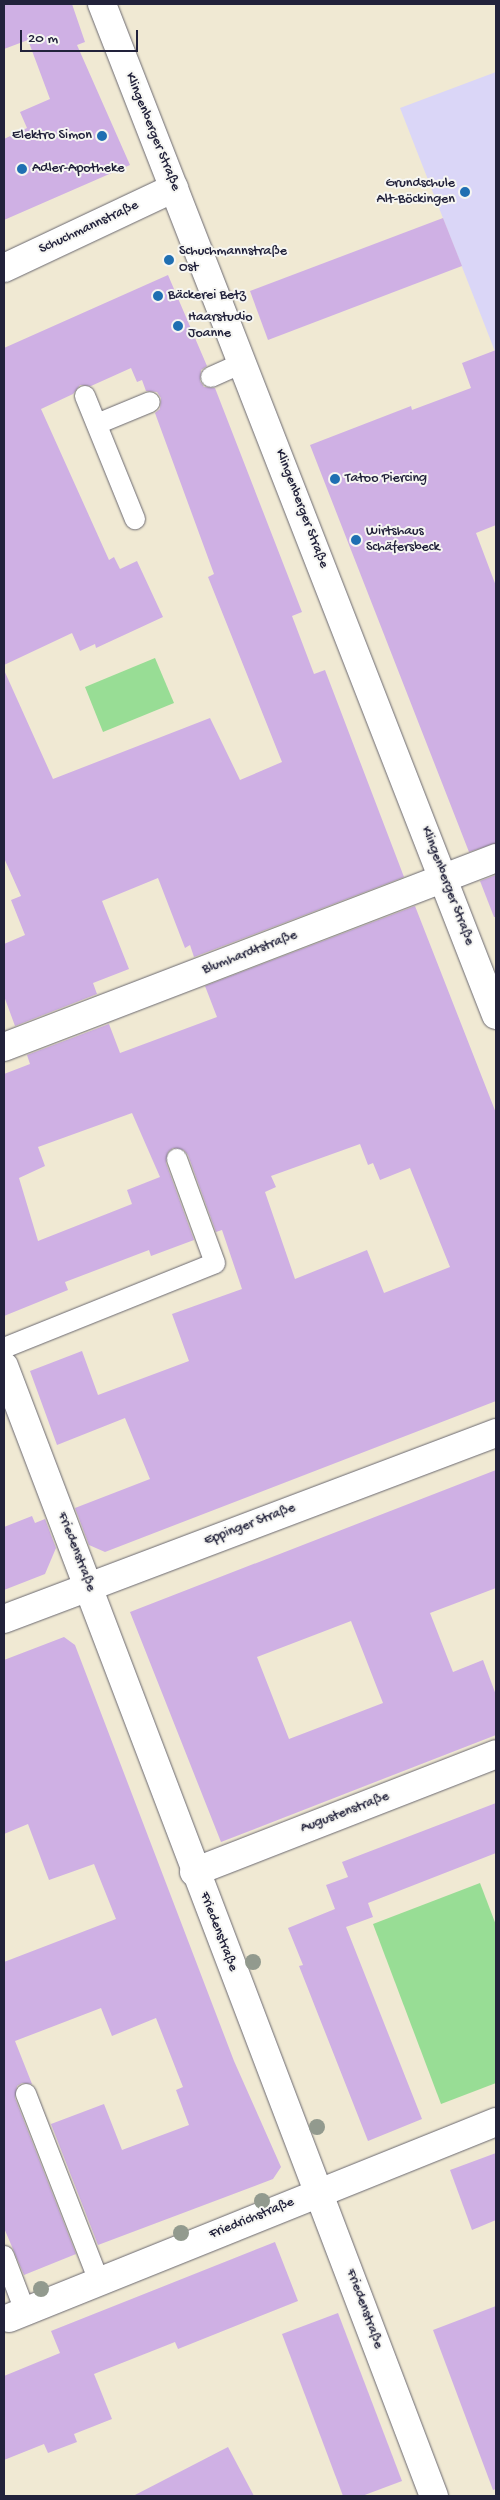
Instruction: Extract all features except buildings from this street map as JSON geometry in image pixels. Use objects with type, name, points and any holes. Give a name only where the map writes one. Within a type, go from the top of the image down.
[{"type":"street","name":"Klingenberger Straße","points":[[102,4],[445,878],[496,1015]]},
{"type":"street","name":"Schuchmannstraße","points":[[4,268],[174,188]]},
{"type":"street","name":"Blumhardtstraße","points":[[4,1047],[496,858]]},
{"type":"street","name":"Friedenstraße","points":[[4,1366],[89,1586],[194,1872],[320,2191],[434,2496]]},
{"type":"street","name":"Eppinger Straße","points":[[4,1619],[496,1433]]},
{"type":"street","name":"Augustenstraße","points":[[194,1872],[496,1754]]},
{"type":"street","name":"Friedrichstraße","points":[[17,2314],[496,2122]]},
{"type":"lane","points":[[211,377],[243,363]]},
{"type":"lane","points":[[86,396],[136,519]]},
{"type":"lane","points":[[97,424],[150,402]]},
{"type":"lane","points":[[4,1348],[215,1263],[177,1159]]},
{"type":"lane","points":[[26,2094],[99,2281]]},
{"type":"lane","points":[[4,2256],[17,2314]]},
{"type":"shaded area","name":"Grundschule Alt-Böckingen","points":[[496,72],[496,354],[400,108]]},
{"type":"green space","points":[[155,658],[174,703],[103,732],[85,687]]},
{"type":"green space","points":[[480,1883],[496,1925],[496,2083],[441,2104],[373,1924]]},
{"type":"place","name":"Elektro Simon","points":[[102,136]]},
{"type":"place","name":"Adler-Apotheke","points":[[22,169]]},
{"type":"place","name":"Grundschule Alt-Böckingen","points":[[465,192]]},
{"type":"place","name":"Schuchmannstraße Ost","points":[[169,260]]},
{"type":"place","name":"Bäckerei Betz","points":[[158,296]]},
{"type":"place","name":"Haarstudio Joanne","points":[[178,326]]},
{"type":"place","name":"Tatoo Piercing","points":[[335,479]]},
{"type":"place","name":"Wirtshaus Schäfersbeck","points":[[356,540]]}]
